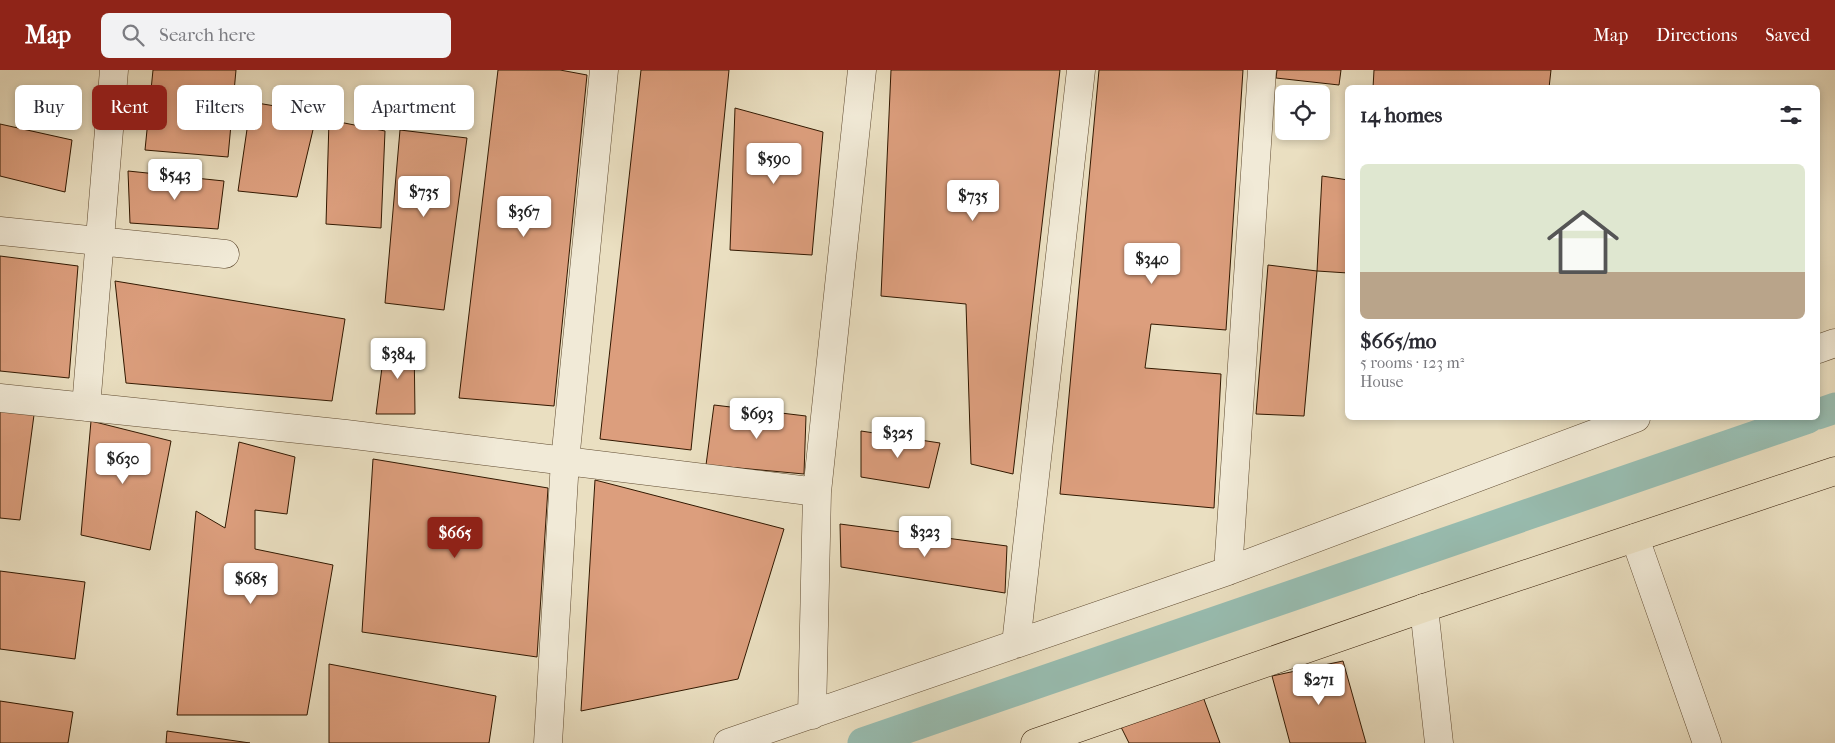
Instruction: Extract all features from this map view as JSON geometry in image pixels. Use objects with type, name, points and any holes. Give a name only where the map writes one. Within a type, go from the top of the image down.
[{"type":"main road","points":[[1035,743],[1424,608],[1835,471]]},
{"type":"street","points":[[86,407],[114,70]]},
{"type":"street","points":[[548,743],[565,461],[604,70]]},
{"type":"street","points":[[812,715],[817,492],[862,70]]},
{"type":"street","points":[[1016,644],[1081,70]]},
{"type":"street","points":[[1228,571],[1262,70]]},
{"type":"street","points":[[0,231],[225,254]]},
{"type":"street","points":[[1820,348],[1835,343]]},
{"type":"street","points":[[0,398],[346,434],[817,492]]},
{"type":"street","points":[[728,743],[1228,571],[1631,420]]},
{"type":"street","points":[[1635,538],[1707,743]]},
{"type":"street","points":[[1424,608],[1440,743]]},
{"type":"building","points":[[153,70],[236,70],[235,85],[177,85],[177,130],[230,130],[228,157],[145,150],[147,130],[167,130],[167,85],[152,85]]},
{"type":"building","points":[[498,70],[560,70],[587,75],[554,406],[459,398]]},
{"type":"building","points":[[641,70],[729,70],[691,450],[600,439]]},
{"type":"building","points":[[891,70],[1060,70],[1013,474],[971,464],[966,304],[881,296]]},
{"type":"building","points":[[1099,70],[1243,70],[1226,330],[1151,324],[1145,368],[1221,374],[1214,508],[1060,494]]},
{"type":"building","points":[[1277,70],[1341,70],[1339,85],[1276,78]]},
{"type":"building","points":[[1374,70],[1551,70],[1549,85],[1373,85]]},
{"type":"building","points":[[262,104],[272,106],[272,130],[313,130],[297,197],[238,191],[247,130],[262,130]]},
{"type":"building","points":[[735,108],[823,132],[812,255],[730,250]]},
{"type":"building","points":[[344,123],[354,125],[354,130],[385,131],[381,228],[326,224],[329,130],[344,130]]},
{"type":"building","points":[[0,124],[15,127],[15,130],[27,130],[72,140],[65,192],[0,176]]},
{"type":"building","points":[[400,130],[467,138],[444,310],[385,303]]},
{"type":"building","points":[[128,171],[224,181],[218,229],[130,223]]},
{"type":"building","points":[[1322,176],[1345,180],[1345,273],[1317,271]]},
{"type":"building","points":[[0,256],[78,266],[69,378],[0,371]]},
{"type":"building","points":[[1268,265],[1317,271],[1304,416],[1256,414]]},
{"type":"building","points":[[115,281],[345,319],[332,401],[126,383]]},
{"type":"building","points":[[414,339],[415,414],[376,414],[385,344]]},
{"type":"building","points":[[714,405],[806,416],[804,474],[706,465]]},
{"type":"building","points":[[0,411],[34,415],[20,520],[0,518]]},
{"type":"building","points":[[91,421],[171,441],[150,550],[81,535]]},
{"type":"building","points":[[861,431],[940,443],[929,488],[861,477]]},
{"type":"building","points":[[239,442],[295,457],[287,514],[255,510],[255,549],[333,565],[307,715],[177,715],[196,511],[225,528]]},
{"type":"building","points":[[373,459],[548,488],[537,657],[362,632]]},
{"type":"building","points":[[595,480],[784,529],[738,679],[581,711]]},
{"type":"building","points":[[840,524],[1007,546],[1005,593],[841,567]]},
{"type":"building","points":[[0,571],[85,582],[75,659],[0,649]]},
{"type":"building","points":[[1343,661],[1366,743],[1290,743],[1272,676]]},
{"type":"building","points":[[329,664],[496,696],[489,743],[329,743]]},
{"type":"building","points":[[1202,694],[1220,743],[1129,743],[1119,723]]},
{"type":"building","points":[[0,701],[73,712],[68,743],[0,743]]},
{"type":"building","points":[[167,731],[250,743],[166,743]]},
{"type":"waterway","points":[[1820,413],[1835,408]]},
{"type":"waterway","points":[[863,743],[1802,420]]}]
